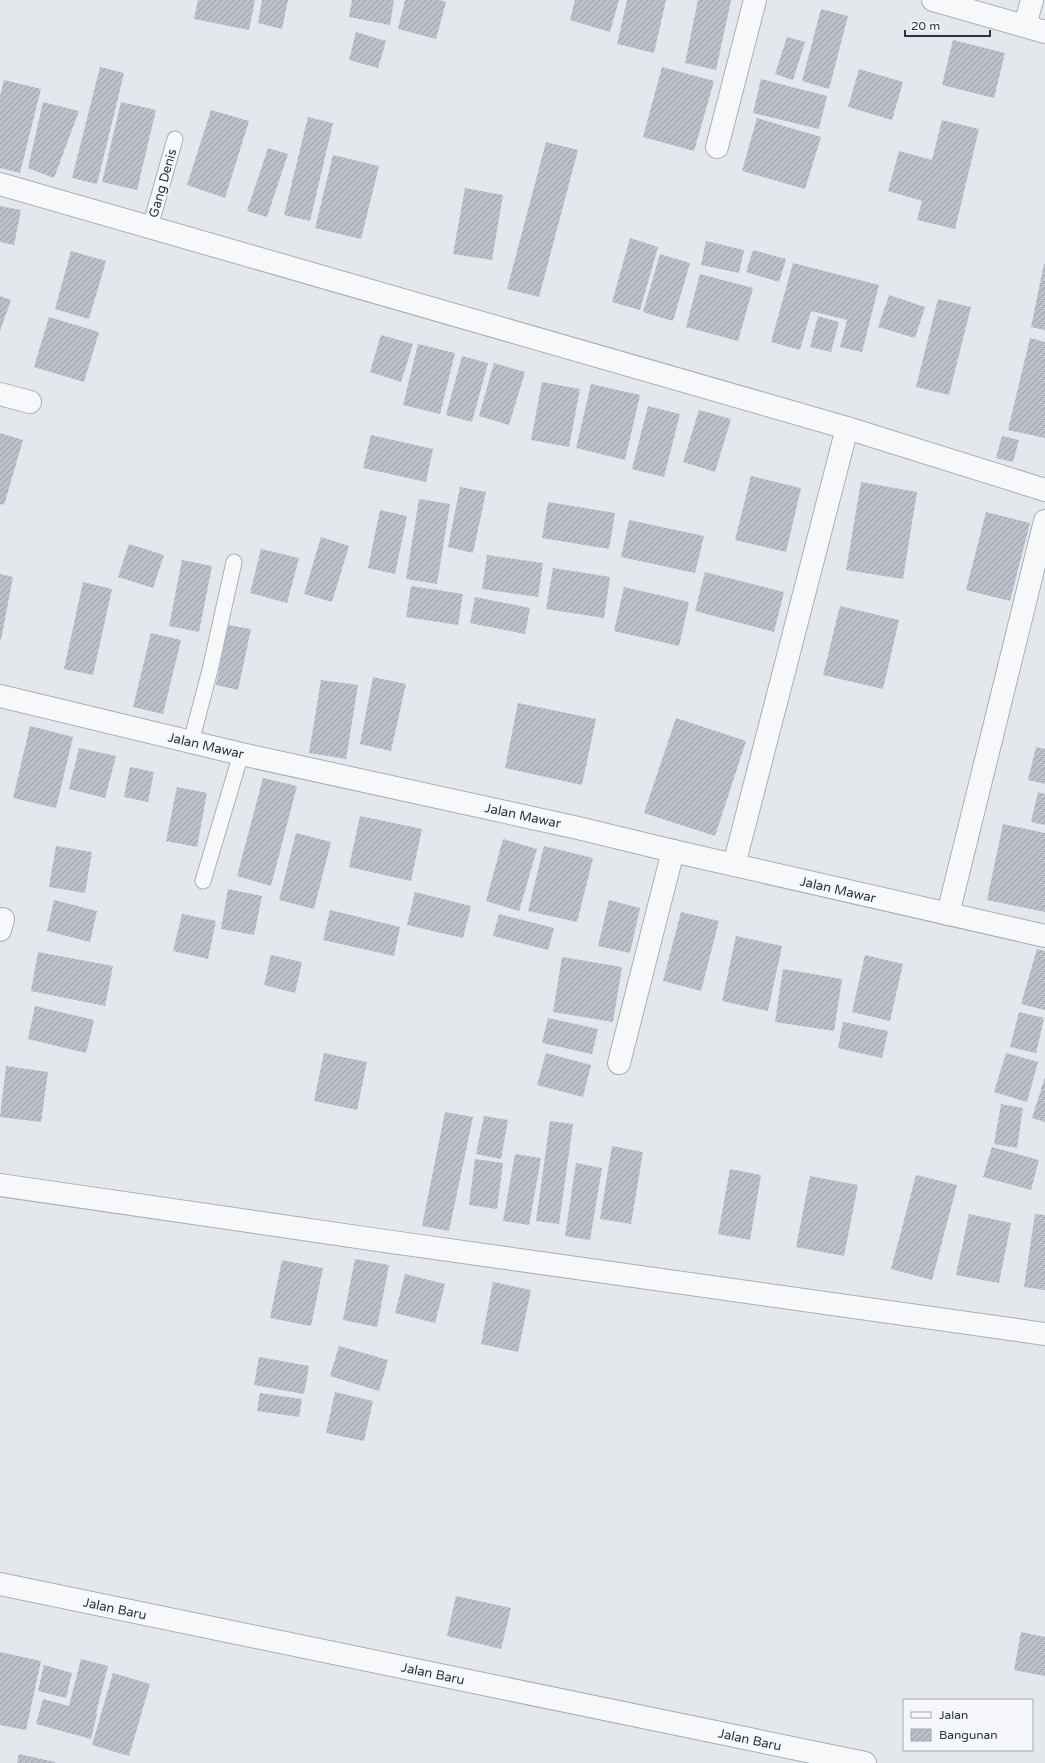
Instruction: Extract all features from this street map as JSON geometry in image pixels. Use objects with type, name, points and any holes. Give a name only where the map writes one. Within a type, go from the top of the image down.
[{"type":"street","points":[[717,147],[755,0]]},
{"type":"street","points":[[933,0],[1035,29],[1032,0]]},
{"type":"street","points":[[0,184],[847,428],[1045,490]]},
{"type":"street","points":[[0,394],[30,402]]},
{"type":"street","points":[[734,865],[847,428]]},
{"type":"street","points":[[948,914],[1045,521]]},
{"type":"street","name":"Jalan Mawar","points":[[0,696],[241,754],[578,828],[673,852],[1045,936]]},
{"type":"street","points":[[619,1063],[673,852]]},
{"type":"street","points":[[0,1185],[385,1241],[830,1302],[1045,1334]]},
{"type":"street","name":"Jalan Baru","points":[[0,1584],[865,1763]]},
{"type":"lane","name":"Gang Denis","points":[[150,228],[175,139]]},
{"type":"lane","points":[[191,742],[210,670],[234,562]]},
{"type":"lane","points":[[203,881],[241,754]]},
{"type":"building","points":[[198,0],[255,0],[249,30],[194,19]]},
{"type":"building","points":[[262,0],[288,0],[282,29],[258,23]]},
{"type":"building","points":[[352,0],[394,0],[390,25],[349,17]]},
{"type":"building","points":[[405,0],[439,0],[446,2],[436,39],[398,29]]},
{"type":"building","points":[[575,0],[619,0],[610,32],[570,20]]},
{"type":"building","points":[[627,0],[666,0],[654,53],[617,44]]},
{"type":"building","points":[[698,0],[731,0],[716,70],[685,63]]},
{"type":"building","points":[[821,9],[848,16],[829,89],[802,81]]},
{"type":"building","points":[[356,32],[386,41],[378,68],[349,60]]},
{"type":"building","points":[[787,37],[805,42],[793,80],[775,74]]},
{"type":"building","points":[[953,40],[1005,53],[994,98],[942,85]]},
{"type":"building","points":[[100,67],[124,73],[97,184],[72,178]]},
{"type":"building","points":[[662,67],[714,81],[694,151],[643,137]]},
{"type":"building","points":[[859,69],[903,82],[892,120],[848,107]]},
{"type":"building","points":[[761,79],[827,96],[819,129],[753,113]]},
{"type":"building","points":[[4,80],[41,89],[20,173],[0,168],[0,96]]},
{"type":"building","points":[[43,102],[79,111],[54,178],[28,168]]},
{"type":"building","points":[[121,102],[156,110],[137,190],[102,182]]},
{"type":"building","points":[[211,110],[249,121],[225,198],[187,185]]},
{"type":"building","points":[[308,117],[333,123],[310,221],[284,215]]},
{"type":"building","points":[[757,118],[821,137],[805,189],[742,171]]},
{"type":"building","points":[[942,120],[979,129],[955,229],[917,220],[922,201],[888,191],[899,151],[932,160]]},
{"type":"building","points":[[546,142],[578,150],[539,297],[507,289]]},
{"type":"building","points":[[268,148],[288,154],[267,217],[247,211]]},
{"type":"building","points":[[333,155],[379,166],[361,239],[315,228]]},
{"type":"building","points":[[465,188],[503,195],[492,260],[453,254]]},
{"type":"building","points":[[0,206],[21,210],[14,245],[0,242]]},
{"type":"building","points":[[630,238],[658,247],[640,310],[612,302]]},
{"type":"building","points":[[706,241],[744,250],[739,273],[701,265]]},
{"type":"building","points":[[753,250],[786,259],[779,282],[746,272]]},
{"type":"building","points":[[71,251],[106,261],[89,319],[55,309]]},
{"type":"building","points":[[660,254],[690,263],[673,321],[643,312]]},
{"type":"building","points":[[793,263],[879,285],[862,352],[840,347],[847,320],[811,311],[800,350],[771,342]]},
{"type":"building","points":[[1045,264],[1045,330],[1031,327]]},
{"type":"building","points":[[700,274],[753,288],[738,341],[686,327]]},
{"type":"building","points":[[889,295],[925,307],[915,338],[878,327]]},
{"type":"building","points":[[0,296],[11,300],[0,331]]},
{"type":"building","points":[[938,299],[971,307],[949,395],[916,387]]},
{"type":"building","points":[[818,316],[839,322],[831,352],[810,347]]},
{"type":"building","points":[[49,317],[99,332],[84,382],[34,367]]},
{"type":"building","points":[[381,335],[413,344],[401,382],[370,372]]},
{"type":"building","points":[[1030,338],[1045,342],[1045,438],[1008,430]]},
{"type":"building","points":[[418,344],[455,353],[440,414],[403,405]]},
{"type":"building","points":[[462,356],[488,363],[472,422],[446,415]]},
{"type":"building","points":[[494,363],[525,372],[509,425],[479,416]]},
{"type":"building","points":[[542,382],[580,389],[569,447],[531,440]]},
{"type":"building","points":[[591,384],[640,395],[625,460],[576,448]]},
{"type":"building","points":[[648,406],[680,414],[664,477],[632,469]]},
{"type":"building","points":[[699,410],[731,419],[715,472],[683,462]]},
{"type":"building","points":[[0,433],[23,440],[4,505],[0,504]]},
{"type":"building","points":[[371,435],[433,449],[426,482],[363,468]]},
{"type":"building","points":[[1002,436],[1019,440],[1013,462],[996,458]]},
{"type":"building","points":[[751,476],[801,488],[786,552],[735,540]]},
{"type":"building","points":[[861,482],[917,492],[903,579],[846,570]]},
{"type":"building","points":[[460,487],[486,492],[473,553],[448,547]]},
{"type":"building","points":[[419,499],[450,504],[437,584],[406,579]]},
{"type":"building","points":[[548,502],[615,513],[609,549],[542,538]]},
{"type":"building","points":[[380,510],[407,516],[395,574],[368,568]]},
{"type":"building","points":[[986,512],[1030,523],[1010,601],[966,590]]},
{"type":"building","points":[[629,520],[704,536],[695,573],[621,557]]},
{"type":"building","points":[[321,537],[349,546],[332,602],[304,594]]},
{"type":"building","points":[[129,544],[164,555],[153,588],[118,577]]},
{"type":"building","points":[[261,549],[299,558],[287,603],[250,593]]},
{"type":"building","points":[[487,555],[543,563],[538,597],[482,589]]},
{"type":"building","points":[[182,560],[212,566],[199,632],[169,626]]},
{"type":"building","points":[[553,568],[610,577],[604,618],[546,609]]},
{"type":"building","points":[[705,572],[784,592],[774,632],[695,611]]},
{"type":"building","points":[[0,574],[13,577],[1,640],[0,640]]},
{"type":"building","points":[[83,582],[112,589],[93,675],[64,669]]},
{"type":"building","points":[[411,586],[463,594],[458,625],[406,617]]},
{"type":"building","points":[[624,587],[689,602],[679,646],[614,631]]},
{"type":"building","points":[[475,597],[530,608],[525,634],[470,623]]},
{"type":"building","points":[[840,606],[899,620],[883,689],[823,675]]},
{"type":"building","points":[[228,625],[251,629],[238,690],[216,685]]},
{"type":"building","points":[[151,633],[181,640],[163,714],[133,707]]},
{"type":"building","points":[[373,677],[406,684],[391,751],[360,744]]},
{"type":"building","points":[[321,680],[358,685],[346,759],[309,753]]},
{"type":"building","points":[[518,703],[596,719],[582,785],[505,768]]},
{"type":"building","points":[[676,718],[746,741],[715,836],[644,813]]},
{"type":"building","points":[[30,726],[73,737],[56,808],[13,798]]},
{"type":"building","points":[[1036,747],[1045,749],[1045,784],[1028,780]]},
{"type":"building","points":[[79,748],[116,756],[105,798],[69,789]]},
{"type":"building","points":[[130,767],[154,772],[148,802],[124,797]]},
{"type":"building","points":[[263,778],[297,786],[271,886],[237,876]]},
{"type":"building","points":[[177,787],[207,793],[197,847],[166,841]]},
{"type":"building","points":[[1038,792],[1045,794],[1045,825],[1031,822]]},
{"type":"building","points":[[360,816],[422,829],[411,881],[349,867]]},
{"type":"building","points":[[1003,824],[1045,833],[1045,912],[987,900]]},
{"type":"building","points":[[296,833],[331,842],[314,909],[279,900]]},
{"type":"building","points":[[503,839],[537,849],[519,911],[486,901]]},
{"type":"building","points":[[56,846],[92,852],[85,893],[49,887]]},
{"type":"building","points":[[544,846],[593,858],[577,922],[528,911]]},
{"type":"building","points":[[228,889],[262,896],[254,935],[221,929]]},
{"type":"building","points":[[415,892],[471,906],[463,938],[407,925]]},
{"type":"building","points":[[54,900],[97,911],[90,942],[47,931]]},
{"type":"building","points":[[609,900],[640,908],[630,953],[598,946]]},
{"type":"building","points":[[330,910],[400,927],[394,956],[323,940]]},
{"type":"building","points":[[681,912],[719,921],[701,991],[663,981]]},
{"type":"building","points":[[182,914],[216,921],[208,959],[173,951]]},
{"type":"building","points":[[499,914],[554,928],[548,950],[493,936]]},
{"type":"building","points":[[736,936],[782,946],[768,1011],[722,1001]]},
{"type":"building","points":[[1037,949],[1045,951],[1045,1010],[1021,1004]]},
{"type":"building","points":[[38,952],[113,966],[105,1006],[31,991]]},
{"type":"building","points":[[271,955],[302,962],[295,993],[264,985]]},
{"type":"building","points":[[865,955],[903,964],[890,1021],[852,1012]]},
{"type":"building","points":[[562,957],[622,967],[613,1022],[553,1012]]},
{"type":"building","points":[[783,969],[842,979],[834,1031],[775,1022]]},
{"type":"building","points":[[35,1006],[94,1020],[86,1053],[28,1039]]},
{"type":"building","points":[[1019,1012],[1044,1018],[1036,1053],[1010,1047]]},
{"type":"building","points":[[548,1018],[598,1029],[592,1054],[542,1043]]},
{"type":"building","points":[[843,1022],[888,1031],[882,1058],[838,1048]]},
{"type":"building","points":[[324,1053],[367,1062],[357,1110],[314,1101]]},
{"type":"building","points":[[546,1053],[591,1065],[583,1097],[537,1085]]},
{"type":"building","points":[[1006,1053],[1038,1062],[1027,1102],[994,1092]]},
{"type":"building","points":[[6,1066],[48,1072],[41,1122],[0,1117]]},
{"type":"building","points":[[1045,1077],[1045,1122],[1032,1118]]},
{"type":"building","points":[[1001,1104],[1023,1108],[1017,1148],[994,1144]]},
{"type":"building","points":[[445,1112],[473,1117],[449,1231],[422,1226]]},
{"type":"building","points":[[484,1116],[508,1120],[501,1159],[476,1154]]},
{"type":"building","points":[[550,1121],[573,1124],[559,1224],[536,1221]]},
{"type":"building","points":[[612,1146],[643,1152],[631,1224],[600,1219]]},
{"type":"building","points":[[992,1147],[1039,1160],[1031,1190],[983,1177]]},
{"type":"building","points":[[515,1154],[541,1158],[529,1225],[503,1221]]},
{"type":"building","points":[[475,1159],[503,1163],[497,1209],[469,1205]]},
{"type":"building","points":[[576,1163],[602,1168],[590,1240],[565,1236]]},
{"type":"building","points":[[730,1169],[761,1175],[750,1240],[718,1234]]},
{"type":"building","points":[[916,1175],[957,1185],[932,1280],[891,1269]]},
{"type":"building","points":[[810,1176],[858,1185],[844,1256],[796,1247]]},
{"type":"building","points":[[969,1214],[1011,1223],[999,1283],[956,1275]]},
{"type":"building","points":[[1035,1214],[1045,1215],[1045,1290],[1024,1287]]},
{"type":"building","points":[[355,1259],[389,1265],[377,1327],[343,1320]]},
{"type":"building","points":[[282,1260],[323,1268],[311,1326],[270,1318]]},
{"type":"building","points":[[405,1274],[445,1284],[435,1323],[395,1313]]},
{"type":"building","points":[[493,1282],[531,1290],[518,1352],[481,1344]]},
{"type":"building","points":[[339,1346],[388,1360],[379,1391],[330,1376]]},
{"type":"building","points":[[259,1357],[309,1366],[304,1394],[254,1385]]},
{"type":"building","points":[[335,1392],[373,1401],[364,1441],[326,1433]]},
{"type":"building","points":[[260,1393],[302,1399],[299,1417],[257,1411]]},
{"type":"building","points":[[456,1596],[511,1608],[501,1649],[447,1636]]},
{"type":"building","points":[[1021,1632],[1045,1637],[1045,1676],[1014,1670]]},
{"type":"building","points":[[0,1652],[41,1661],[26,1730],[0,1725]]},
{"type":"building","points":[[81,1659],[108,1666],[91,1739],[36,1724],[43,1699],[69,1706]]},
{"type":"building","points":[[44,1665],[72,1673],[66,1698],[38,1691]]},
{"type":"building","points":[[113,1673],[150,1684],[129,1756],[92,1745]]},
{"type":"building","points":[[19,1754],[55,1762],[55,1763],[17,1763]]}]
